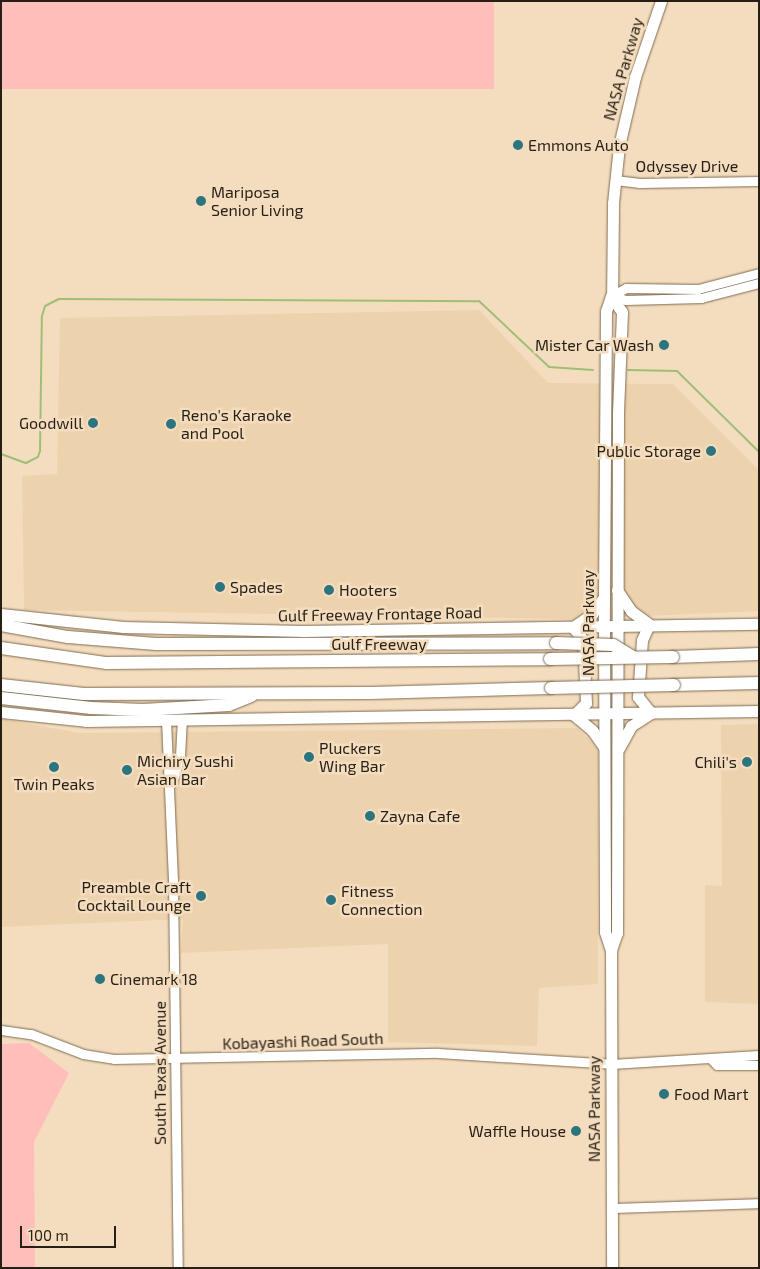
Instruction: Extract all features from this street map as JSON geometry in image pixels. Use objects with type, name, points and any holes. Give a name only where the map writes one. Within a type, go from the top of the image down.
[{"type":"highway","points":[[1,625],[68,637],[156,644],[556,643],[613,645],[633,657]]},
{"type":"highway","name":"Gulf Freeway","points":[[1,648],[107,663],[550,659],[759,654]]},
{"type":"highway","points":[[1,686],[84,694],[257,693],[759,683]]},
{"type":"highway","points":[[1,698],[91,708],[143,710],[229,706],[257,693]]},
{"type":"main road","name":"NASA Parkway","points":[[612,1268],[611,951],[605,932],[604,412],[606,311],[611,296],[615,180],[626,111],[661,1]]},
{"type":"main road","name":"NASA Parkway","points":[[611,296],[622,312],[618,379],[617,933],[611,951]]},
{"type":"main road","points":[[604,412],[618,412]]},
{"type":"main road","points":[[617,589],[631,611],[650,624],[642,640],[638,698],[651,713]]},
{"type":"main road","points":[[574,715],[586,703],[583,640],[573,627],[592,614],[604,596]]},
{"type":"main road","name":"Gulf Freeway Frontage Road","points":[[1,614],[177,630],[304,631],[617,627],[650,624],[759,624]]},
{"type":"main road","points":[[1,712],[86,721],[759,711]]},
{"type":"main road","points":[[618,750],[631,726],[651,713]]},
{"type":"main road","points":[[574,715],[592,730],[604,748]]},
{"type":"street","name":"Odyssey Drive","points":[[615,180],[640,183],[759,181]]},
{"type":"street","points":[[611,296],[626,288],[698,289],[759,273]]},
{"type":"street","points":[[611,296],[626,300],[697,298],[759,282]]},
{"type":"street","name":"South Texas Avenue","points":[[166,720],[170,788],[176,1060],[178,1268]]},
{"type":"street","name":"South Texas Avenue","points":[[170,788],[180,756],[182,720]]},
{"type":"street","name":"Kobayashi Road South","points":[[1,1030],[31,1034],[101,1058],[176,1060],[438,1053],[611,1064],[712,1060]]},
{"type":"street","points":[[759,1055],[720,1055],[712,1060],[717,1065],[759,1065]]},
{"type":"street","points":[[611,1208],[759,1203]]},
{"type":"shaded area","points":[[1,1],[494,1],[494,89],[1,89]]},
{"type":"shaded area","points":[[479,310],[548,383],[673,384],[759,470],[759,611],[575,619],[24,610],[22,476],[57,474],[60,318]]},
{"type":"shaded area","points":[[1,719],[80,733],[577,728],[598,748],[598,984],[539,988],[537,1046],[388,1042],[388,944],[181,953],[183,919],[1,927]]},
{"type":"shaded area","points":[[759,724],[759,1004],[705,1002],[705,885],[722,886],[721,725]]},
{"type":"shaded area","points":[[29,1043],[69,1073],[34,1142],[35,1268],[1,1268],[1,1044]]},
{"type":"waterway","points":[[1,454],[26,463],[38,457],[40,451],[42,316],[45,306],[59,299],[479,301],[549,367],[593,370]]},
{"type":"waterway","points":[[628,370],[677,371],[759,452]]},
{"type":"place","name":"Emmons Auto","points":[[518,145]]},
{"type":"place","name":"Mariposa Senior Living","points":[[201,201]]},
{"type":"place","name":"Mister Car Wash","points":[[664,345]]},
{"type":"place","name":"Goodwill","points":[[93,423]]},
{"type":"place","name":"Reno's Karaoke and Pool","points":[[171,424]]},
{"type":"place","name":"Public Storage","points":[[711,451]]},
{"type":"place","name":"Spades","points":[[220,587]]},
{"type":"place","name":"Hooters","points":[[329,590]]},
{"type":"place","name":"Pluckers Wing Bar","points":[[309,757]]},
{"type":"place","name":"Chili's","points":[[747,762]]},
{"type":"place","name":"Twin Peaks","points":[[54,767]]},
{"type":"place","name":"Michiry Sushi Asian Bar","points":[[127,770]]},
{"type":"place","name":"Zayna Cafe","points":[[370,816]]},
{"type":"place","name":"Preamble Craft Cocktail Lounge","points":[[201,896]]},
{"type":"place","name":"Fitness Connection","points":[[331,900]]},
{"type":"place","name":"Cinemark 18","points":[[100,979]]},
{"type":"place","name":"Food Mart","points":[[664,1094]]},
{"type":"place","name":"Waffle House","points":[[576,1131]]}]
